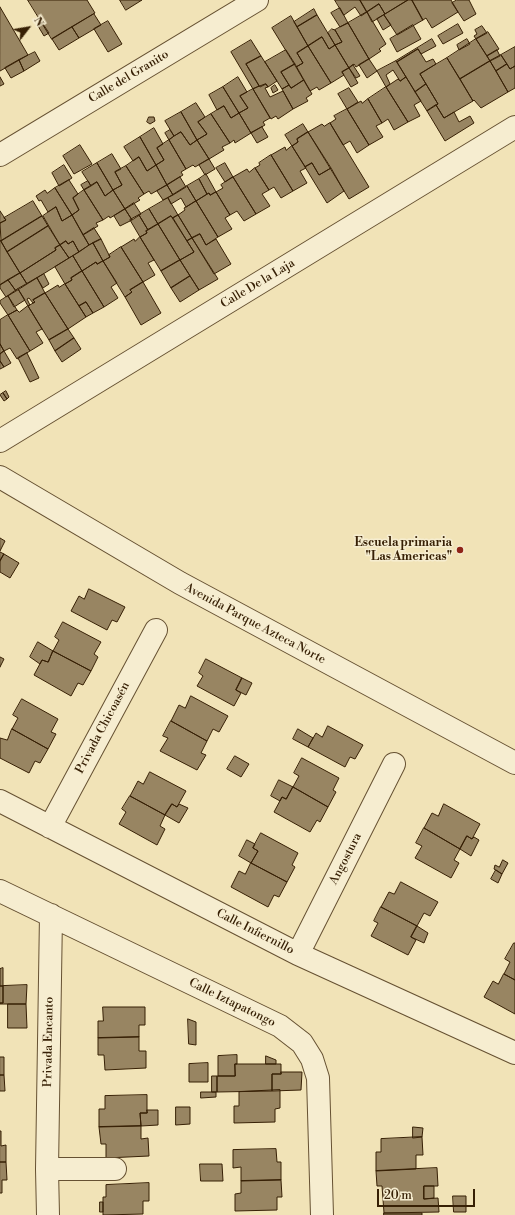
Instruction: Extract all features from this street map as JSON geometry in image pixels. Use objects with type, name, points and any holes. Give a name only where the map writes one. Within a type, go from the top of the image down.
[{"type":"street","name":"Calle del Granito","points":[[0,155],[257,0]]},
{"type":"street","name":"Calle De la Laja","points":[[0,441],[515,127]]},
{"type":"street","name":"Avenida Parque Azteca Norte","points":[[0,477],[180,583],[515,763]]},
{"type":"street","name":"Privada Chicoasén","points":[[50,827],[156,630]]},
{"type":"street","name":"Angostura","points":[[298,954],[394,764]]},
{"type":"street","name":"Calle Infiernillo","points":[[0,801],[298,954],[515,1053]]},
{"type":"street","name":"Calle Iztapatongo","points":[[0,891],[280,1026],[302,1043],[312,1059],[318,1078],[322,1215]]},
{"type":"street","name":"Privada Encanto","points":[[48,1215],[51,915]]},
{"type":"street","points":[[48,1168],[115,1169]]},
{"type":"building","points":[[28,0],[87,0],[95,13],[52,39]]},
{"type":"building","points":[[120,0],[142,0],[126,10]]},
{"type":"building","points":[[335,0],[360,0],[367,12],[361,16],[355,7],[344,15]]},
{"type":"building","points":[[360,0],[408,0],[385,14],[379,4],[367,12]]},
{"type":"building","points":[[408,0],[412,0],[423,20],[397,35],[384,15]]},
{"type":"building","points":[[412,0],[451,0],[458,12],[432,28],[426,18],[423,20]]},
{"type":"building","points":[[457,0],[469,0],[476,14],[464,21],[452,3]]},
{"type":"building","points":[[379,4],[385,14],[372,22],[367,12]]},
{"type":"building","points":[[0,7],[28,55],[0,71]]},
{"type":"building","points":[[340,8],[348,23],[340,27],[331,13]]},
{"type":"building","points":[[314,9],[317,15],[297,27],[294,22]]},
{"type":"building","points":[[367,12],[386,44],[379,49],[381,51],[369,59],[348,23]]},
{"type":"building","points":[[94,14],[101,25],[79,38],[72,27]]},
{"type":"building","points":[[317,15],[335,45],[329,49],[322,37],[308,46],[297,27]]},
{"type":"building","points":[[384,15],[391,25],[383,30],[377,19]]},
{"type":"building","points":[[291,16],[308,46],[297,53],[303,63],[296,67],[272,28]]},
{"type":"building","points":[[108,21],[122,44],[108,52],[94,29]]},
{"type":"building","points":[[348,23],[369,59],[356,67],[354,64],[349,68],[335,45],[342,42],[335,30]]},
{"type":"building","points":[[43,24],[49,33],[44,36],[38,26]]},
{"type":"building","points":[[458,24],[463,33],[443,44],[438,36]]},
{"type":"building","points":[[413,25],[421,39],[397,52],[390,39]]},
{"type":"building","points":[[482,26],[487,33],[476,39],[474,36],[477,34],[475,30]]},
{"type":"building","points":[[72,27],[79,38],[59,50],[52,39]]},
{"type":"building","points":[[332,29],[335,30],[342,42],[335,45],[328,33]]},
{"type":"building","points":[[488,32],[499,49],[487,56],[476,39]]},
{"type":"building","points":[[322,37],[329,49],[335,45],[349,68],[342,72],[344,75],[331,83],[308,46]]},
{"type":"building","points":[[432,39],[436,46],[421,54],[418,49],[397,62],[396,61]]},
{"type":"building","points":[[467,39],[470,44],[459,50],[457,45]]},
{"type":"building","points":[[476,39],[490,61],[460,79],[447,58]]},
{"type":"building","points":[[251,40],[261,56],[246,64],[259,86],[253,89],[231,52]]},
{"type":"building","points":[[308,46],[331,83],[319,90],[317,87],[310,91],[296,67],[303,63],[297,53]]},
{"type":"building","points":[[515,47],[515,66],[510,69],[501,55]]},
{"type":"building","points":[[418,49],[426,62],[433,59],[436,64],[420,74],[426,84],[415,92],[397,62]]},
{"type":"building","points":[[286,50],[295,64],[281,72],[289,85],[282,89],[265,62]]},
{"type":"building","points":[[497,50],[500,56],[490,61],[487,56]]},
{"type":"building","points":[[35,52],[40,61],[24,71],[19,60]]},
{"type":"building","points":[[501,55],[507,64],[496,71],[490,61]]},
{"type":"building","points":[[261,56],[277,81],[268,87],[266,84],[260,87],[246,64]]},
{"type":"building","points":[[447,58],[473,101],[444,118],[436,105],[438,104],[420,74]]},
{"type":"building","points":[[369,59],[377,71],[367,78],[359,65]]},
{"type":"building","points":[[19,60],[24,71],[11,78],[5,68]]},
{"type":"building","points":[[396,61],[406,77],[400,81],[393,70],[386,75],[390,84],[386,87],[377,71]]},
{"type":"building","points":[[490,61],[508,92],[481,108],[474,100],[473,101],[460,79]]},
{"type":"building","points":[[295,64],[304,80],[291,88],[281,72]]},
{"type":"building","points":[[507,64],[510,69],[515,66],[515,88],[508,92],[496,71]]},
{"type":"building","points":[[353,65],[360,76],[356,78],[349,68]]},
{"type":"building","points":[[349,68],[358,83],[351,87],[342,72]]},
{"type":"building","points":[[0,77],[4,84],[0,86]]},
{"type":"building","points":[[238,77],[247,92],[240,96],[248,108],[239,113],[223,87]]},
{"type":"building","points":[[406,77],[421,101],[414,105],[420,116],[408,122],[386,87],[398,79],[400,81]]},
{"type":"building","points":[[304,80],[312,94],[306,98],[308,101],[293,109],[282,89],[289,85],[291,88]]},
{"type":"building","points":[[266,84],[268,87],[265,88],[270,97],[283,91],[293,109],[278,119],[276,116],[271,119],[253,89]]},
{"type":"building","points":[[426,84],[438,104],[427,111],[415,92]]},
{"type":"building","points":[[275,85],[278,90],[273,93],[271,88]]},
{"type":"building","points":[[223,87],[239,113],[231,118],[224,106],[217,110],[209,95]]},
{"type":"building","points":[[386,87],[408,122],[394,130],[388,119],[382,123],[368,99]]},
{"type":"building","points":[[349,88],[358,102],[347,109],[338,94]]},
{"type":"building","points":[[253,89],[270,118],[263,122],[265,125],[251,133],[239,113],[248,108],[240,96]]},
{"type":"building","points":[[368,99],[382,123],[376,126],[383,137],[369,145],[347,109],[361,101],[362,103]]},
{"type":"building","points":[[196,103],[205,117],[198,122],[207,134],[197,140],[181,112]]},
{"type":"building","points":[[436,105],[444,118],[454,112],[459,122],[470,116],[474,123],[445,141],[427,111]]},
{"type":"building","points":[[224,106],[231,118],[239,113],[251,133],[235,143],[234,140],[230,143],[211,114]]},
{"type":"building","points":[[347,109],[369,145],[357,153],[350,141],[343,145],[330,123],[336,119],[334,116]]},
{"type":"building","points":[[181,112],[197,140],[190,145],[181,132],[174,136],[165,121]]},
{"type":"building","points":[[211,114],[230,143],[222,147],[224,150],[209,159],[197,140],[207,134],[198,122]]},
{"type":"building","points":[[149,117],[154,117],[155,121],[150,124],[147,122]]},
{"type":"building","points":[[330,123],[369,187],[349,199],[308,132],[322,124],[324,126]]},
{"type":"building","points":[[303,124],[308,132],[297,139],[298,142],[292,146],[285,135]]},
{"type":"building","points":[[262,127],[268,137],[257,143],[251,133]]},
{"type":"building","points":[[154,128],[163,144],[157,148],[164,160],[156,165],[140,137]]},
{"type":"building","points":[[170,130],[174,136],[169,140],[165,133]]},
{"type":"building","points":[[181,132],[190,145],[197,140],[209,159],[195,167],[193,165],[186,169],[169,140]]},
{"type":"building","points":[[308,132],[331,168],[319,175],[312,163],[305,167],[292,146],[298,142],[297,139]]},
{"type":"building","points":[[140,137],[156,165],[147,171],[139,157],[133,161],[124,147]]},
{"type":"building","points":[[169,140],[186,169],[181,172],[183,175],[167,185],[156,165],[164,160],[157,148]]},
{"type":"building","points":[[80,145],[92,164],[74,174],[63,156]]},
{"type":"building","points":[[292,146],[306,168],[300,171],[307,183],[293,191],[271,155],[285,147],[286,150]]},
{"type":"building","points":[[112,154],[121,169],[115,172],[122,185],[113,190],[97,163]]},
{"type":"building","points":[[271,155],[293,191],[281,198],[274,187],[269,190],[255,168],[260,165],[259,163]]},
{"type":"building","points":[[139,157],[147,171],[156,165],[167,185],[151,194],[149,191],[144,194],[126,166]]},
{"type":"building","points":[[209,159],[215,169],[205,175],[199,165]]},
{"type":"building","points":[[97,163],[113,190],[105,196],[97,182],[91,186],[82,172]]},
{"type":"building","points":[[225,163],[233,177],[225,182],[216,168]]},
{"type":"building","points":[[312,163],[319,175],[331,168],[344,191],[327,203],[305,167]]},
{"type":"building","points":[[64,165],[72,178],[59,186],[52,173]]},
{"type":"building","points":[[126,166],[144,194],[138,198],[140,200],[125,209],[113,190],[122,185],[115,172]]},
{"type":"building","points":[[255,168],[269,190],[262,194],[270,206],[256,214],[233,177],[247,169],[249,172]]},
{"type":"building","points":[[206,174],[216,192],[210,195],[209,193],[207,194],[199,179]]},
{"type":"building","points":[[180,177],[186,187],[173,195],[167,185]]},
{"type":"building","points":[[233,177],[256,214],[244,221],[237,211],[230,215],[216,192],[223,188],[221,185]]},
{"type":"building","points":[[199,179],[207,194],[196,201],[187,186]]},
{"type":"building","points":[[69,180],[78,194],[73,198],[79,210],[72,215],[55,188]]},
{"type":"building","points":[[88,181],[91,186],[84,190],[81,185]]},
{"type":"building","points":[[97,182],[105,196],[113,190],[125,209],[110,218],[109,216],[103,220],[84,190]]},
{"type":"building","points":[[167,185],[173,195],[163,200],[157,191]]},
{"type":"building","points":[[187,186],[196,201],[186,207],[181,198],[171,204],[168,198]]},
{"type":"building","points":[[55,188],[72,215],[62,221],[56,207],[48,212],[41,200],[39,201],[36,196],[45,190],[47,193]]},
{"type":"building","points":[[84,190],[103,220],[96,223],[98,226],[83,235],[72,215],[79,210],[73,198]]},
{"type":"building","points":[[216,192],[230,215],[225,218],[232,229],[218,237],[196,201],[209,193],[210,195]]},
{"type":"building","points":[[168,198],[178,215],[173,218],[171,216],[158,224],[149,209]]},
{"type":"building","points":[[33,201],[42,216],[1,241],[0,223],[6,220],[4,218]]},
{"type":"building","points":[[196,201],[218,237],[206,245],[200,234],[192,238],[178,215],[185,210],[184,208]]},
{"type":"building","points":[[134,203],[141,214],[132,220],[125,209]]},
{"type":"building","points":[[56,207],[62,221],[72,215],[89,245],[79,252],[73,241],[68,244],[66,241],[60,245],[43,216]]},
{"type":"building","points":[[125,209],[132,220],[120,226],[114,216]]},
{"type":"building","points":[[149,209],[158,224],[148,230],[139,215]]},
{"type":"building","points":[[0,211],[6,220],[0,223]]},
{"type":"building","points":[[139,215],[148,230],[146,231],[147,233],[140,237],[130,220]]},
{"type":"building","points":[[178,215],[192,238],[187,241],[173,218]]},
{"type":"building","points":[[42,216],[48,226],[7,252],[1,241]]},
{"type":"building","points":[[171,216],[194,252],[180,260],[158,224]]},
{"type":"building","points":[[158,224],[180,260],[161,271],[140,237],[147,233],[146,231]]},
{"type":"building","points":[[48,226],[60,245],[55,248],[56,250],[20,273],[7,252]]},
{"type":"building","points":[[94,228],[101,239],[89,245],[83,235]]},
{"type":"building","points":[[200,234],[206,245],[216,239],[231,264],[214,274],[192,238]]},
{"type":"building","points":[[140,237],[154,260],[148,263],[155,275],[143,282],[121,247],[134,239],[135,241]]},
{"type":"building","points":[[192,238],[218,279],[199,290],[180,260],[194,252],[187,241]]},
{"type":"building","points":[[101,239],[110,257],[103,261],[93,243]]},
{"type":"building","points":[[0,240],[20,273],[0,285]]},
{"type":"building","points":[[66,241],[68,244],[73,241],[79,252],[69,258],[60,245]]},
{"type":"building","points":[[93,243],[103,261],[97,264],[96,262],[82,271],[73,256]]},
{"type":"building","points":[[60,245],[69,258],[27,284],[20,273],[56,250],[55,248]]},
{"type":"building","points":[[121,247],[143,282],[130,290],[132,292],[125,297],[103,261]]},
{"type":"building","points":[[73,256],[82,271],[65,284],[55,267]]},
{"type":"building","points":[[180,260],[190,276],[171,288],[161,271]]},
{"type":"building","points":[[103,261],[117,283],[111,287],[118,298],[104,307],[82,271],[96,262],[97,264]]},
{"type":"building","points":[[82,271],[104,307],[93,313],[86,302],[79,306],[65,284]]},
{"type":"building","points":[[20,273],[27,284],[16,291],[8,280]]},
{"type":"building","points":[[44,274],[49,284],[43,288],[37,278]]},
{"type":"building","points":[[190,276],[199,290],[180,302],[171,288]]},
{"type":"building","points":[[37,278],[45,293],[33,300],[35,302],[33,303],[29,298],[27,299],[30,305],[28,306],[18,289]]},
{"type":"building","points":[[8,280],[16,291],[6,297],[0,288],[0,285]]},
{"type":"building","points":[[143,282],[161,313],[141,325],[125,297],[132,292],[130,290]]},
{"type":"building","points":[[65,284],[86,317],[68,329],[45,293],[58,285],[59,287]]},
{"type":"building","points":[[18,289],[25,300],[14,307],[8,296]]},
{"type":"building","points":[[45,293],[68,329],[49,340],[28,306],[35,302],[33,300]]},
{"type":"building","points":[[8,296],[17,310],[8,315],[0,301]]},
{"type":"building","points":[[86,302],[93,313],[86,317],[79,306]]},
{"type":"building","points":[[28,306],[42,329],[36,332],[43,343],[30,351],[8,315],[17,310],[19,312]]},
{"type":"building","points":[[8,315],[30,351],[17,359],[10,348],[4,351],[0,344],[0,320]]},
{"type":"building","points":[[68,329],[74,338],[55,351],[49,340]]},
{"type":"building","points":[[74,338],[81,349],[62,362],[55,351]]},
{"type":"building","points":[[0,344],[4,351],[0,354]]},
{"type":"building","points":[[4,351],[11,363],[4,367],[0,361],[0,354]]},
{"type":"building","points":[[27,353],[39,378],[30,382],[18,358]]},
{"type":"building","points":[[0,361],[4,367],[0,369]]},
{"type":"building","points":[[6,391],[9,397],[7,399],[3,393]]},
{"type":"building","points":[[3,393],[7,399],[4,401],[0,395]]},
{"type":"building","points":[[0,538],[5,541],[0,551]]},
{"type":"building","points":[[0,552],[4,554],[0,561]]},
{"type":"building","points":[[4,554],[19,563],[10,578],[0,572],[0,561]]},
{"type":"building","points":[[89,589],[125,607],[117,622],[112,620],[107,630],[71,611],[79,596],[84,599]]},
{"type":"building","points":[[63,622],[101,642],[94,654],[98,657],[91,671],[53,651],[59,640],[55,637]]},
{"type":"building","points":[[38,642],[53,651],[48,662],[42,660],[40,664],[30,657]]},
{"type":"building","points":[[53,651],[91,671],[83,685],[78,683],[71,696],[34,675],[42,660],[48,662]]},
{"type":"building","points":[[0,657],[4,659],[0,667]]},
{"type":"building","points":[[206,659],[242,678],[236,690],[241,693],[234,706],[197,686],[203,676],[199,673]]},
{"type":"building","points":[[242,678],[252,683],[246,695],[236,690]]},
{"type":"building","points":[[191,696],[228,716],[219,732],[213,729],[207,741],[171,721],[179,705],[185,708]]},
{"type":"building","points":[[22,699],[58,719],[51,732],[56,734],[48,749],[12,729],[18,718],[13,715]]},
{"type":"building","points":[[171,721],[207,741],[201,753],[206,755],[197,770],[160,751],[168,738],[163,736]]},
{"type":"building","points":[[328,726],[363,745],[355,759],[350,757],[345,767],[308,747],[316,733],[322,737]]},
{"type":"building","points":[[12,729],[48,749],[40,763],[35,761],[29,773],[0,758],[0,738],[7,740]]},
{"type":"building","points":[[298,729],[313,738],[308,747],[293,739]]},
{"type":"building","points":[[235,756],[249,764],[241,777],[227,769]]},
{"type":"building","points":[[302,758],[339,778],[333,790],[336,792],[328,807],[293,787],[299,776],[294,773]]},
{"type":"building","points":[[150,772],[186,791],[177,807],[172,804],[165,815],[130,796],[138,781],[143,784]]},
{"type":"building","points":[[279,780],[293,787],[286,799],[282,797],[280,801],[271,796]]},
{"type":"building","points":[[293,787],[328,807],[320,822],[317,820],[310,832],[274,812],[282,797],[286,799]]},
{"type":"building","points":[[130,796],[165,815],[160,826],[165,829],[157,845],[119,824],[126,812],[122,809]]},
{"type":"building","points":[[172,804],[177,807],[179,804],[188,808],[179,823],[165,815]]},
{"type":"building","points":[[444,804],[480,824],[472,839],[467,836],[460,849],[424,828],[432,813],[438,816]]},
{"type":"building","points":[[424,828],[460,849],[454,860],[459,863],[451,878],[415,858],[422,846],[416,843]]},
{"type":"building","points":[[261,833],[298,853],[292,865],[295,867],[287,882],[251,863],[258,851],[253,848]]},
{"type":"building","points":[[467,836],[472,839],[474,837],[479,840],[471,856],[460,849]]},
{"type":"building","points":[[247,840],[255,844],[253,848],[258,851],[251,863],[239,856]]},
{"type":"building","points":[[503,860],[508,863],[502,874],[494,869],[495,865],[499,867]]},
{"type":"building","points":[[251,863],[287,882],[279,897],[274,895],[268,907],[231,887],[239,871],[245,874]]},
{"type":"building","points":[[496,870],[502,874],[498,883],[491,879]]},
{"type":"building","points":[[401,882],[438,902],[430,916],[424,913],[417,926],[381,907],[389,892],[394,894]]},
{"type":"building","points":[[381,907],[417,926],[411,937],[416,940],[408,955],[371,936],[378,923],[374,921]]},
{"type":"building","points":[[417,926],[428,933],[424,943],[411,937]]},
{"type":"building","points":[[514,943],[515,980],[504,974],[510,962],[505,959]]},
{"type":"building","points":[[3,968],[3,986],[0,986],[0,969]]},
{"type":"building","points":[[504,974],[515,980],[515,1014],[484,997],[493,981],[498,984]]},
{"type":"building","points":[[27,985],[26,1004],[0,1004],[3,1003],[3,986]]},
{"type":"building","points":[[0,986],[3,986],[3,1003],[0,1003]]},
{"type":"building","points":[[8,1004],[26,1004],[27,1028],[8,1028]]},
{"type":"building","points":[[103,1007],[145,1007],[145,1025],[139,1025],[139,1037],[98,1038],[98,1021],[103,1021]]},
{"type":"building","points":[[188,1019],[196,1022],[196,1045],[189,1044]]},
{"type":"building","points":[[139,1037],[139,1051],[146,1051],[146,1068],[105,1070],[104,1055],[98,1055],[98,1038]]},
{"type":"building","points":[[237,1055],[235,1076],[218,1076],[218,1056]]},
{"type":"building","points":[[266,1056],[276,1060],[276,1064],[266,1064]]},
{"type":"building","points":[[0,1057],[4,1057],[4,1075],[0,1075]]},
{"type":"building","points":[[208,1063],[208,1082],[189,1082],[189,1064]]},
{"type":"building","points":[[235,1064],[281,1064],[281,1074],[272,1074],[272,1091],[217,1092],[217,1076],[235,1076]]},
{"type":"building","points":[[281,1072],[302,1072],[301,1090],[272,1091],[272,1074],[281,1074]]},
{"type":"building","points":[[0,1075],[4,1075],[5,1091],[0,1091]]},
{"type":"building","points":[[212,1076],[217,1076],[217,1092],[212,1092]]},
{"type":"building","points":[[280,1090],[280,1108],[275,1109],[275,1122],[234,1123],[234,1106],[239,1106],[239,1092]]},
{"type":"building","points":[[201,1092],[216,1092],[216,1097],[201,1098]]},
{"type":"building","points":[[147,1095],[147,1113],[140,1113],[141,1126],[99,1127],[99,1109],[105,1109],[105,1096]]},
{"type":"building","points":[[176,1107],[190,1107],[190,1124],[176,1125]]},
{"type":"building","points":[[147,1110],[158,1110],[158,1125],[141,1126],[140,1113],[147,1113]]},
{"type":"building","points":[[141,1126],[141,1139],[148,1138],[149,1156],[106,1158],[106,1144],[101,1144],[99,1127]]},
{"type":"building","points":[[413,1127],[423,1128],[422,1137],[413,1138]]},
{"type":"building","points":[[0,1131],[1,1146],[6,1145],[6,1162],[0,1162]]},
{"type":"building","points":[[422,1137],[423,1155],[416,1155],[416,1169],[376,1171],[376,1152],[381,1152],[381,1139]]},
{"type":"building","points":[[276,1149],[277,1162],[281,1162],[281,1180],[241,1181],[241,1167],[233,1168],[233,1150]]},
{"type":"building","points":[[0,1162],[6,1162],[7,1180],[2,1180],[2,1193],[0,1193]]},
{"type":"building","points":[[200,1164],[222,1164],[223,1181],[201,1181]]},
{"type":"building","points":[[437,1168],[438,1186],[424,1186],[424,1199],[438,1198],[439,1212],[384,1213],[382,1186],[377,1186],[376,1171]]},
{"type":"building","points":[[281,1180],[282,1197],[277,1197],[277,1210],[235,1211],[235,1194],[241,1193],[241,1181]]},
{"type":"building","points":[[149,1183],[149,1201],[143,1201],[143,1214],[103,1215],[103,1197],[106,1197],[106,1185]]},
{"type":"building","points":[[424,1186],[434,1186],[434,1198],[424,1199]]},
{"type":"building","points":[[453,1196],[466,1196],[466,1212],[454,1212]]},
{"type":"building","points":[[100,1202],[103,1202],[103,1212],[100,1212]]},
{"type":"building","points":[[384,1213],[422,1213],[422,1215],[384,1215]]},
{"type":"place","name":"Escuela primaria \"Las Americas\"","points":[[460,550]]}]
